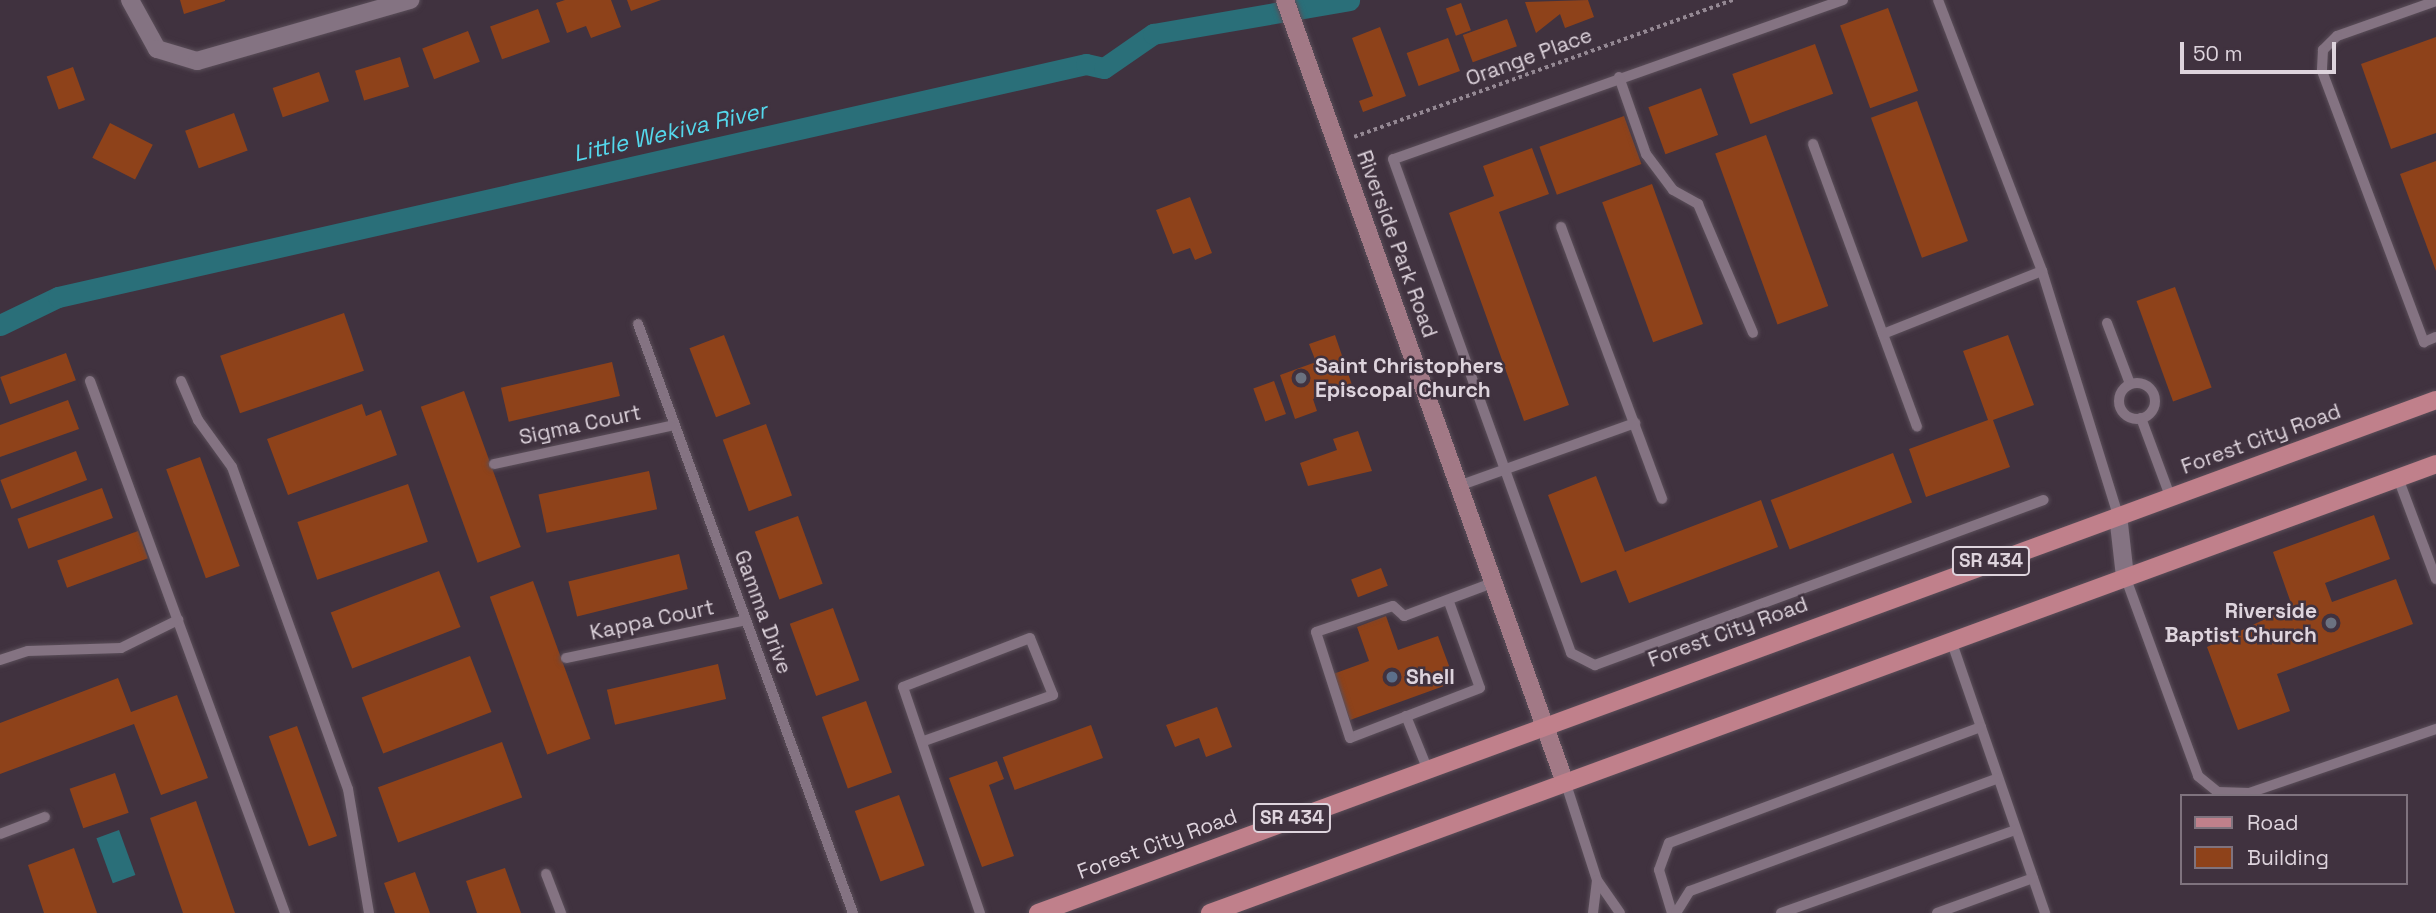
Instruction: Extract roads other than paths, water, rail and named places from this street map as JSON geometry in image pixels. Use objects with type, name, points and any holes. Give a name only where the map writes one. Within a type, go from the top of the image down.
[{"type":"main road","name":"Forest City Road","points":[[1038,913],[1546,723],[2436,400]]},
{"type":"main road","points":[[1210,913],[1564,780],[2436,464]]},
{"type":"street","points":[[130,0],[157,50],[197,61],[410,0]]},
{"type":"street","name":"Riverside Park Road","points":[[1285,0],[1496,582],[1564,780]]},
{"type":"street","points":[[2118,515],[2125,576]]},
{"type":"lane","points":[[1843,0],[1393,159],[1571,653],[1595,666],[2044,500]]},
{"type":"lane","points":[[1938,0],[2042,271],[2118,515]]},
{"type":"lane","points":[[2436,1],[2337,36],[2323,50],[2322,72],[2424,342],[2436,337]]},
{"type":"lane","points":[[1619,77],[1651,164],[1673,190],[1698,204],[1753,333]]},
{"type":"lane","points":[[1813,144],[1917,426]]},
{"type":"lane","points":[[1561,227],[1662,499]]},
{"type":"lane","points":[[1883,334],[2042,271]]},
{"type":"lane","points":[[2107,323],[2130,384]]},
{"type":"lane","name":"Gamma Drive","points":[[638,324],[853,913]]},
{"type":"lane","points":[[90,381],[285,913]]},
{"type":"lane","points":[[181,381],[198,420],[232,467],[348,789],[369,913]]},
{"type":"lane","points":[[2130,384],[2119,398],[2121,409],[2141,418],[2170,496]]},
{"type":"lane","points":[[2130,384],[2147,386],[2153,396],[2151,412],[2141,418]]},
{"type":"lane","points":[[1461,485],[1634,423]]},
{"type":"lane","name":"Sigma Court","points":[[494,464],[674,425]]},
{"type":"lane","points":[[2398,478],[2436,579]]},
{"type":"lane","points":[[2125,576],[2198,776],[2218,792],[2249,793],[2436,729]]},
{"type":"lane","points":[[1448,602],[1480,688],[1350,738],[1316,632],[1393,606],[1404,616],[1448,602],[1496,582]]},
{"type":"lane","points":[[0,660],[28,651],[121,648],[178,620]]},
{"type":"lane","name":"Kappa Court","points":[[566,658],[746,620]]},
{"type":"lane","points":[[924,741],[1053,695],[1030,638],[903,687],[924,741],[980,913]]},
{"type":"lane","points":[[1951,639],[2045,913]]},
{"type":"lane","points":[[1406,716],[1427,768]]},
{"type":"lane","points":[[1674,913],[1659,870],[1669,843],[1981,727]]},
{"type":"lane","points":[[1674,913],[1690,891],[1998,778]]},
{"type":"lane","points":[[1564,780],[1597,880],[1620,913]]},
{"type":"lane","points":[[0,834],[45,817]]},
{"type":"lane","points":[[1781,913],[2016,830]]},
{"type":"lane","points":[[546,874],[561,913]]},
{"type":"lane","points":[[1937,913],[2033,878]]},
{"type":"lane","points":[[1593,913],[1597,880]]},
{"type":"water","points":[[119,830],[135,875],[113,883],[96,838]]},
{"type":"waterway","name":"Little Wekiva River","points":[[0,325],[58,297],[1086,64],[1104,68],[1153,34],[1349,0]]},
{"type":"place","name":"Saint Christophers Episcopal Church","points":[[1301,378]]},
{"type":"place","name":"Riverside Baptist Church","points":[[2331,623]]},
{"type":"place","name":"Shell","points":[[1392,677]]}]
